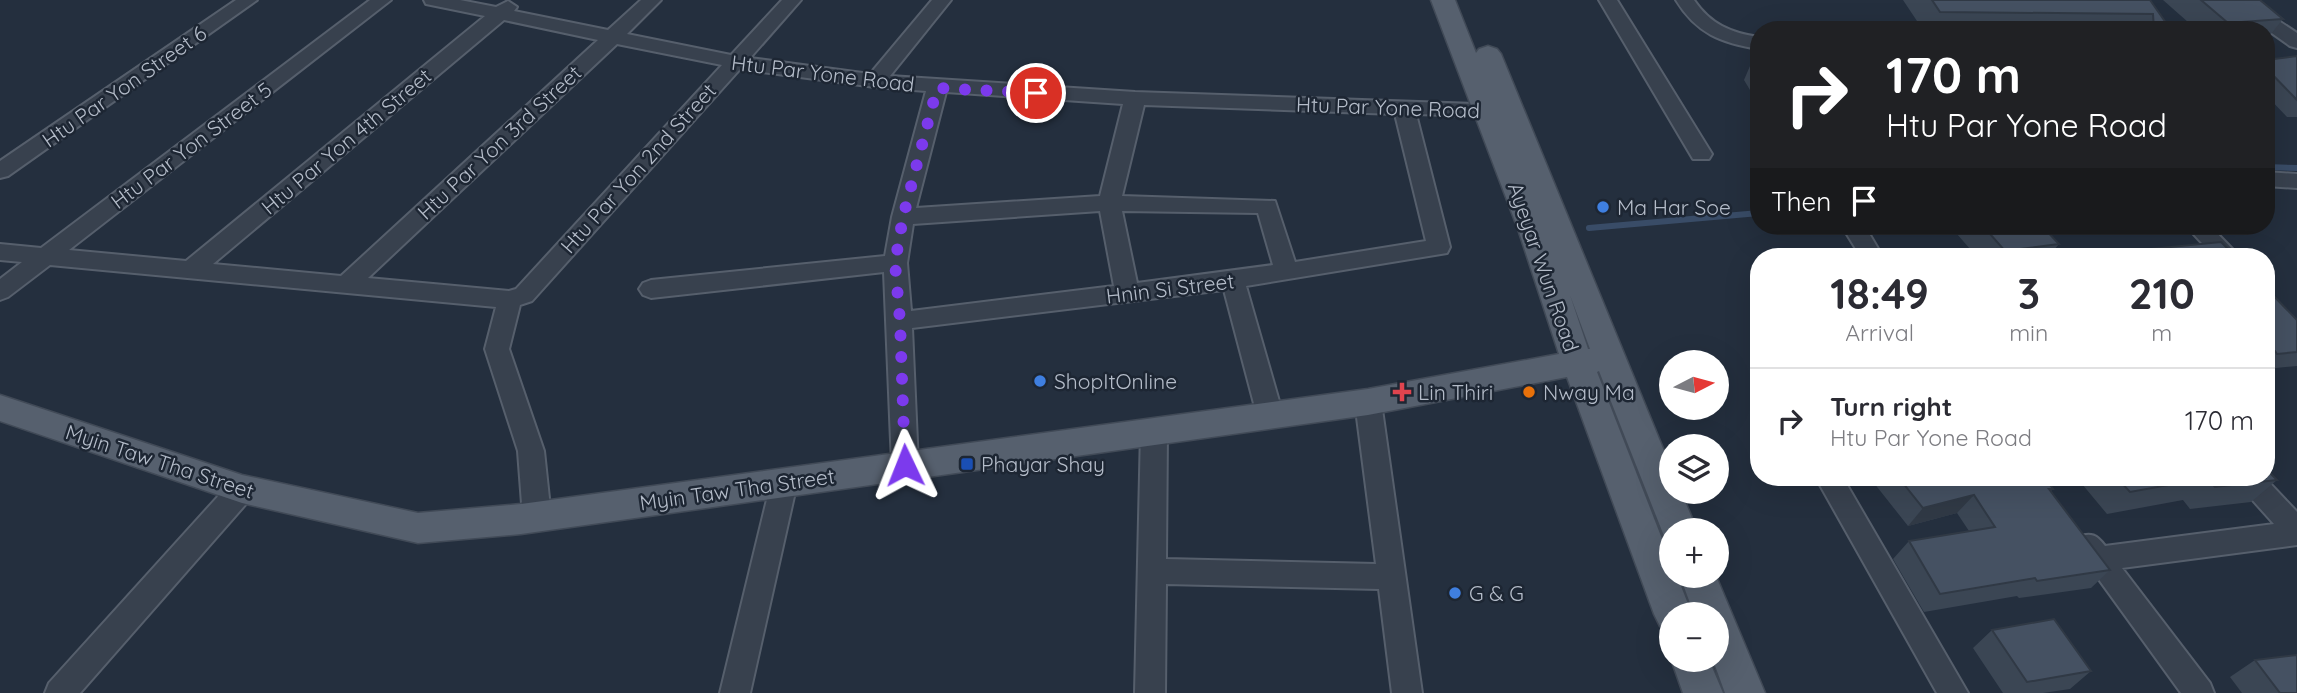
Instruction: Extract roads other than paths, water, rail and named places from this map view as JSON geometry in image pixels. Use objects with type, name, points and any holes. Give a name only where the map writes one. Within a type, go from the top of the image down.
[{"type":"main road","name":"Ayeyar Wun Road","points":[[1443,0],[1500,111]]},
{"type":"main road","name":"Ayeyar Wun Road","points":[[1465,0],[1500,111],[1532,229],[1593,359],[1673,518]]},
{"type":"main road","name":"Ayeyar Wun Road","points":[[1593,359],[1669,602]]},
{"type":"main road","name":"Myin Taw Tha Street","points":[[0,408],[242,489],[418,528],[537,517],[1368,402],[1593,359]]},
{"type":"main road","points":[[1729,653],[1745,693]]},
{"type":"main road","points":[[1695,672],[1703,693]]},
{"type":"street","name":"Htu Par Yon Street 6","points":[[0,171],[248,0]]},
{"type":"street","name":"Htu Par Yon Street 5","points":[[0,291],[382,0]]},
{"type":"street","name":"Htu Par Yone Road","points":[[433,0],[508,7],[611,37],[734,62],[937,88],[1500,111]]},
{"type":"street","name":"Htu Par Yon 3rd Street","points":[[347,284],[652,0]]},
{"type":"street","name":"Htu Par Yon 2nd Street","points":[[510,300],[524,295],[793,0]]},
{"type":"street","points":[[875,81],[942,0]]},
{"type":"street","points":[[1608,0],[1701,154]]},
{"type":"street","points":[[1685,0],[1693,15],[1708,29],[1728,39],[1750,42]]},
{"type":"street","points":[[2234,0],[2266,21]]},
{"type":"street","name":"Htu Par Yon 4th Street","points":[[192,269],[508,7]]},
{"type":"street","points":[[2275,27],[2297,42]]},
{"type":"street","points":[[905,465],[900,321],[895,263],[903,217],[937,88]]},
{"type":"street","points":[[1127,294],[1110,203],[1135,98]]},
{"type":"street","name":"Hnin Si Street","points":[[900,321],[1233,280],[1439,247],[1404,107]]},
{"type":"street","points":[[2275,180],[2297,181]]},
{"type":"street","points":[[903,217],[1110,203],[1267,206],[1287,272]]},
{"type":"street","points":[[2206,235],[2220,248]]},
{"type":"street","points":[[0,252],[510,300],[497,349],[531,451],[537,517]]},
{"type":"street","points":[[651,289],[895,263]]},
{"type":"street","points":[[1233,280],[1270,415]]},
{"type":"street","points":[[1368,402],[1407,693]]},
{"type":"street","points":[[1150,693],[1154,431]]},
{"type":"street","points":[[735,693],[784,483]]},
{"type":"street","points":[[1834,486],[1953,693]]},
{"type":"street","points":[[2256,486],[2297,532]]},
{"type":"street","points":[[60,693],[242,489]]},
{"type":"street","points":[[2076,529],[2199,693]]},
{"type":"street","points":[[2099,559],[2297,532]]},
{"type":"street","points":[[1152,571],[1391,577]]},
{"type":"waterway","points":[[2275,167],[2297,168]]},
{"type":"waterway","points":[[1589,228],[1750,214]]},
{"type":"place","name":"Ma Har Soe","points":[[1603,207]]},
{"type":"place","name":"ShopItOnline","points":[[1040,381]]},
{"type":"place","name":"Lin Thiri","points":[[1402,392]]},
{"type":"place","name":"Nway Ma","points":[[1529,392]]},
{"type":"place","name":"Phayar Shay","points":[[967,464]]},
{"type":"place","name":"G & G","points":[[1455,593]]}]
